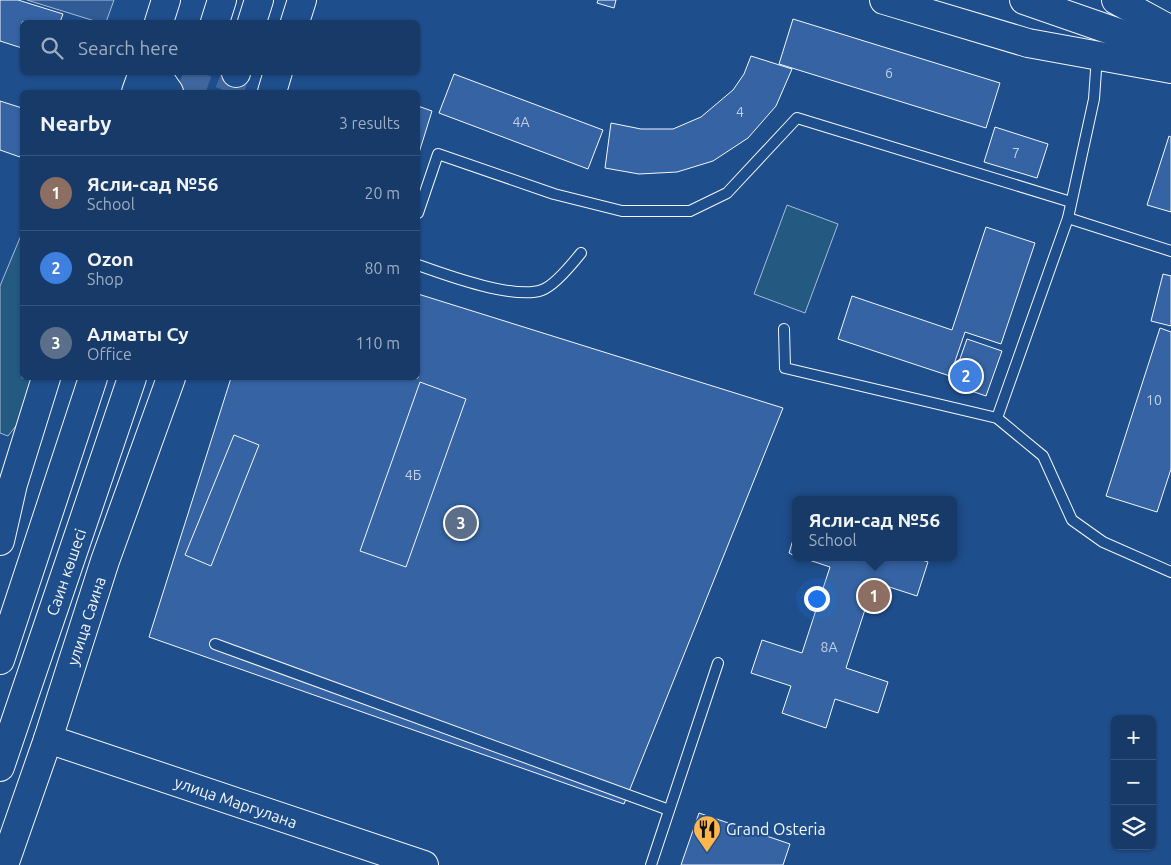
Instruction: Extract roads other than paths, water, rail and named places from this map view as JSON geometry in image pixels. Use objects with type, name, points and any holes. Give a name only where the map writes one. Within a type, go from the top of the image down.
[{"type":"main road","points":[[160,20],[166,0]]},
{"type":"main road","points":[[216,20],[222,0]]},
{"type":"main road","points":[[253,20],[259,0]]},
{"type":"main road","points":[[296,20],[302,0]]},
{"type":"main road","points":[[884,0],[1028,43],[1171,69]]},
{"type":"main road","points":[[1024,0],[1171,51]]},
{"type":"main road","points":[[1116,0],[1171,30]]},
{"type":"main road","points":[[137,90],[142,75]]},
{"type":"main road","points":[[157,75],[168,90]]},
{"type":"main road","points":[[273,90],[277,75]]},
{"type":"main road","points":[[0,541],[7,482],[45,380]]},
{"type":"main road","points":[[0,660],[92,380]]},
{"type":"main road","name":"Саин көшесі","points":[[0,767],[131,380]]},
{"type":"main road","name":"улица Саина","points":[[4,865],[48,739],[105,561],[171,380]]},
{"type":"main road","name":"улица Маргулана","points":[[48,739],[424,865]]},
{"type":"lane","points":[[998,418],[1068,218],[1094,99],[1097,56]]},
{"type":"lane","points":[[420,207],[438,154],[554,194],[622,211],[690,211],[727,193],[797,118],[1071,202]]},
{"type":"lane","points":[[1068,218],[1171,251]]},
{"type":"lane","points":[[420,267],[508,292],[542,290],[568,269],[581,253]]},
{"type":"lane","points":[[784,329],[785,368],[998,418],[1043,456],[1072,520],[1103,542],[1171,572]]},
{"type":"lane","points":[[214,644],[669,810]]},
{"type":"lane","points":[[650,865],[718,662]]},
{"type":"tunnel","points":[[192,90],[197,75]]},
{"type":"tunnel","points":[[230,90],[235,75]]},
{"type":"place","name":"Ozon","points":[[966,376]]},
{"type":"place","name":"Алматы Су","points":[[461,523]]},
{"type":"place","name":"Ясли-сад №56","points":[[874,596]]},
{"type":"place","name":"Grand Osteria","points":[[707,853]]}]
